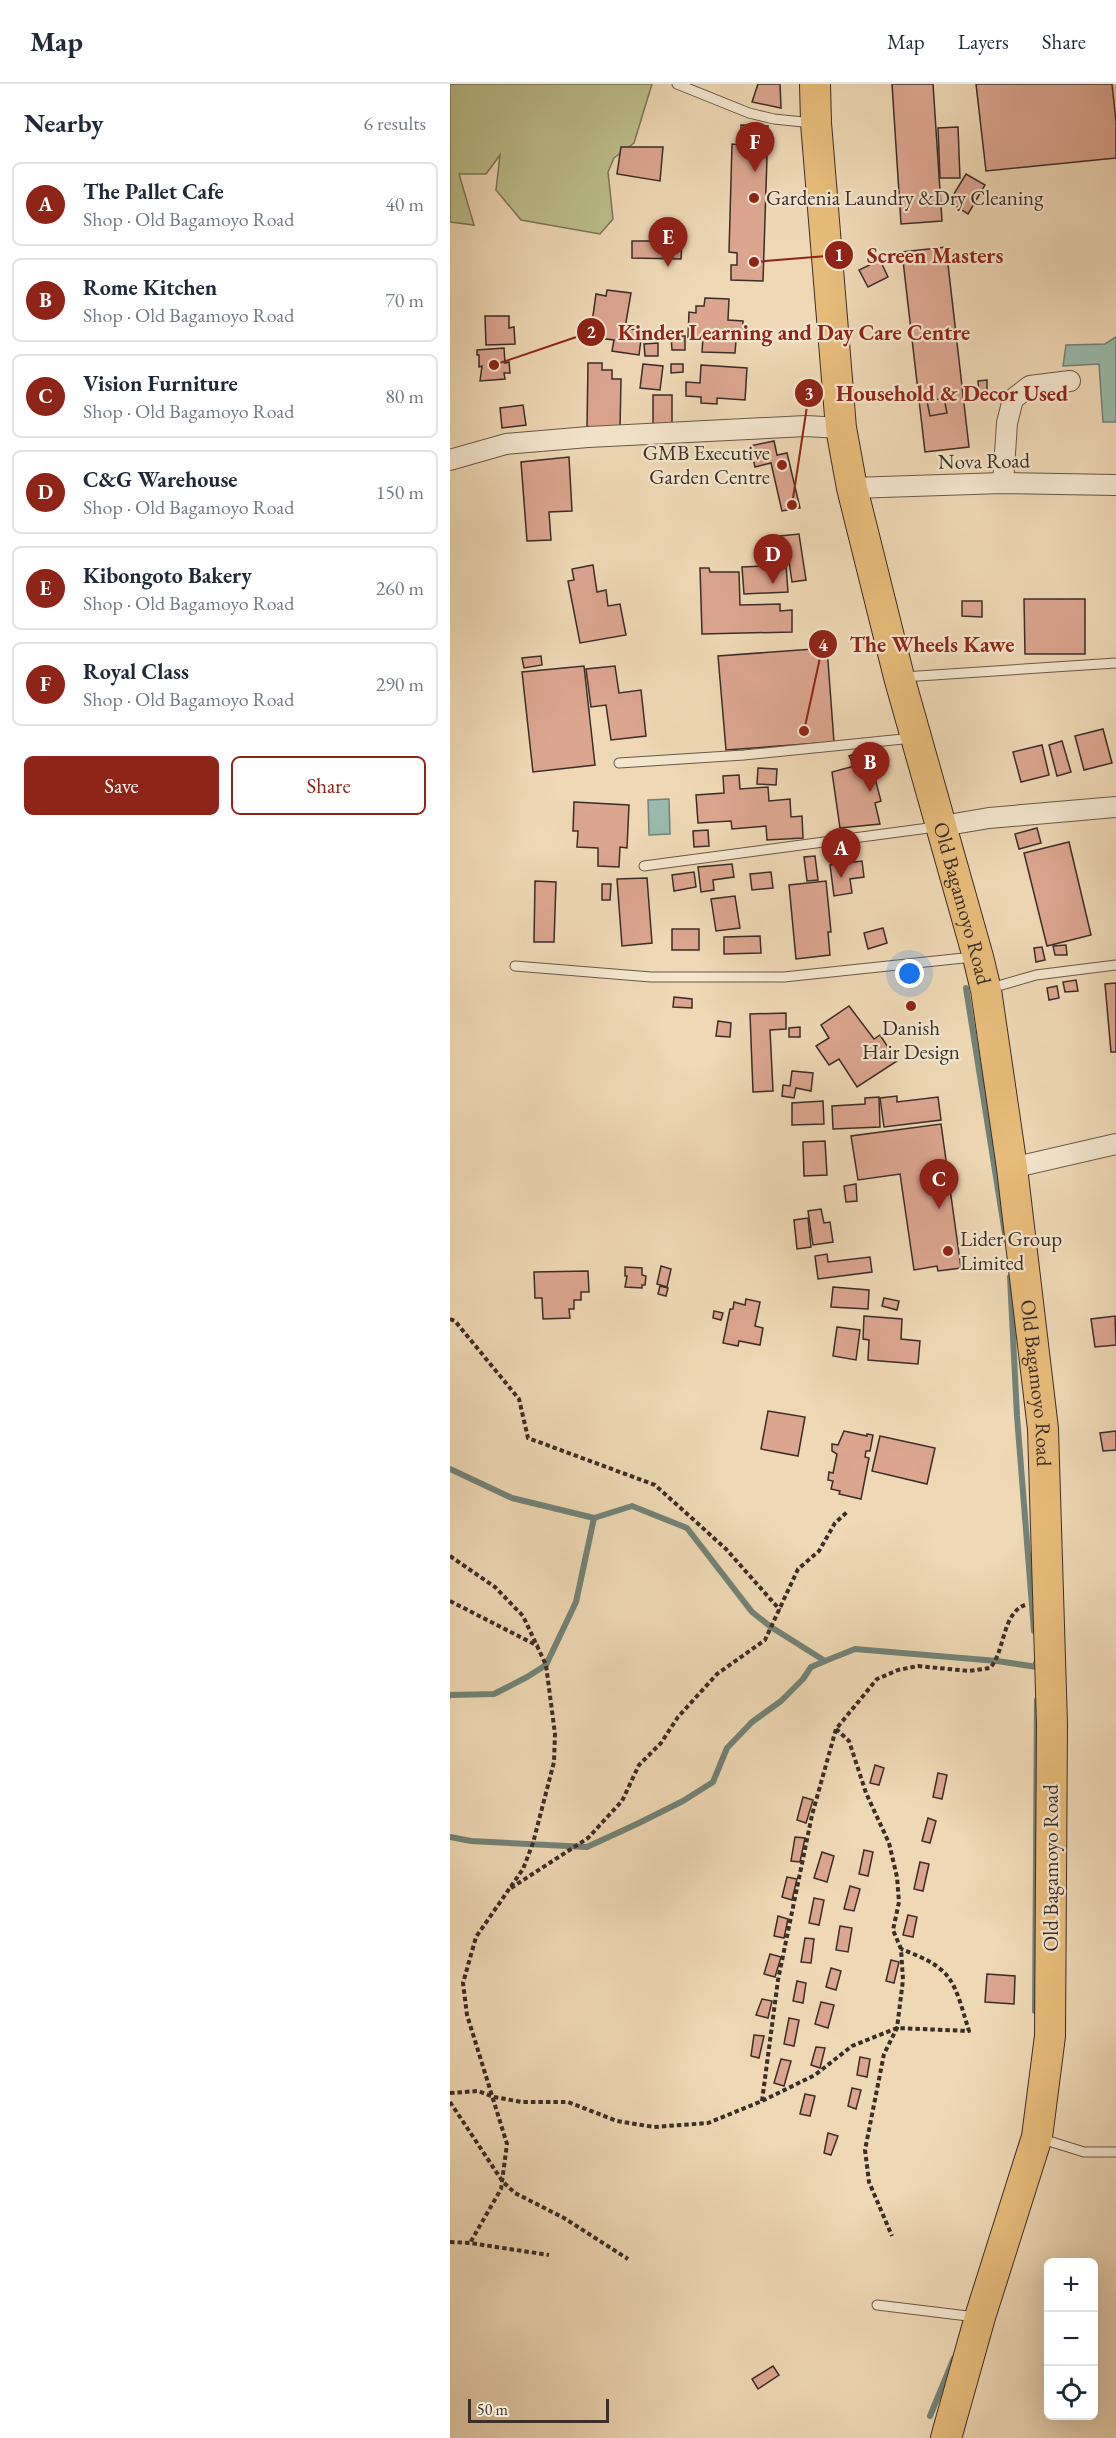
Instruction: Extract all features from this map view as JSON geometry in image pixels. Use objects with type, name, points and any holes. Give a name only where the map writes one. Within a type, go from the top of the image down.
[{"type":"main road","name":"Old Bagamoyo Road","points":[[815,84],[816,123],[841,428],[852,488],[899,677],[986,990],[1012,1168],[1043,1429],[1052,1724],[1050,2036],[1037,2137],[980,2317],[946,2438]]},
{"type":"street","points":[[1003,483],[1007,423],[1013,399],[1030,386],[1070,381]]},
{"type":"street","points":[[450,460],[506,444],[565,439],[806,426],[841,428]]},
{"type":"street","name":"Nova Road","points":[[852,488],[1003,483],[1116,485]]},
{"type":"street","points":[[942,826],[989,818],[1116,807]]},
{"type":"street","points":[[1012,1168],[1116,1144]]},
{"type":"lane","points":[[677,84],[749,113],[774,119],[816,123]]},
{"type":"lane","points":[[899,677],[1116,663]]},
{"type":"lane","points":[[620,763],[744,755],[915,737]]},
{"type":"lane","points":[[644,866],[942,826]]},
{"type":"lane","points":[[515,966],[651,977],[784,977],[978,957]]},
{"type":"lane","points":[[986,990],[1036,975],[1116,965]]},
{"type":"lane","points":[[1037,2137],[1084,2152],[1116,2152]]},
{"type":"lane","points":[[878,2305],[980,2317]]},
{"type":"path","points":[[450,1319],[455,1321],[519,1399],[528,1438],[655,1485],[726,1549],[780,1610]]},
{"type":"path","points":[[507,1890],[588,1838],[622,1801],[639,1765],[661,1743],[678,1716],[717,1674],[765,1640],[798,1569],[819,1551],[835,1523],[847,1512]]},
{"type":"path","points":[[450,1556],[495,1587],[523,1616],[546,1665],[555,1734],[554,1762],[533,1843],[523,1869],[476,1937],[462,1983],[467,2016],[507,2144],[501,2189],[470,2242]]},
{"type":"path","points":[[450,1601],[539,1647]]},
{"type":"path","points":[[762,2102],[778,1980],[812,1815],[836,1729],[877,1679],[898,1670],[918,1666],[969,1671],[990,1668],[997,1661],[1009,1621],[1018,1608],[1047,1602]]},
{"type":"path","points":[[836,1729],[849,1741],[866,1793],[888,1842],[897,1877],[899,1902],[893,1930],[901,1949],[903,1980],[897,2028],[884,2054],[865,2150],[869,2182],[892,2236]]},
{"type":"path","points":[[450,2093],[478,2091],[494,2097],[522,2102],[568,2102],[617,2121],[654,2127],[708,2123],[762,2102],[815,2075],[852,2046],[897,2028],[969,2031],[956,1987],[943,1970],[928,1959],[901,1949]]},
{"type":"path","points":[[450,2102],[503,2182],[515,2193],[564,2218],[628,2259]]},
{"type":"path","points":[[450,2242],[470,2242],[549,2255]]},
{"type":"green space","points":[[450,84],[652,84],[634,143],[614,158],[608,172],[613,219],[600,234],[521,220],[496,190],[500,155],[486,174],[459,174],[474,225],[450,222]]},
{"type":"shaded area","points":[[1116,337],[1116,422],[1103,422],[1099,364],[1063,366],[1066,345],[1105,344]]},
{"type":"shaded area","points":[[669,799],[670,834],[649,835],[648,800]]},
{"type":"building","points":[[758,84],[780,84],[781,108],[752,102]]},
{"type":"building","points":[[892,84],[933,84],[942,221],[901,224]]},
{"type":"building","points":[[976,84],[1112,84],[1116,122],[1116,158],[986,171]]},
{"type":"building","points":[[741,125],[768,126],[763,281],[731,280],[731,265],[737,265],[737,253],[729,252],[732,144],[741,145]]},
{"type":"building","points":[[958,127],[960,178],[940,178],[938,128]]},
{"type":"building","points":[[621,147],[663,147],[660,181],[617,174]]},
{"type":"building","points":[[966,174],[985,185],[968,214],[949,202]]},
{"type":"building","points":[[632,241],[682,241],[681,259],[632,258]]},
{"type":"building","points":[[946,247],[969,447],[925,452],[902,252]]},
{"type":"building","points":[[880,260],[888,277],[868,287],[859,270]]},
{"type":"building","points":[[607,290],[631,293],[625,328],[642,331],[639,355],[612,351],[614,340],[590,337],[596,294],[606,296]]},
{"type":"building","points":[[705,298],[729,299],[728,320],[743,321],[743,341],[736,341],[735,353],[702,352],[703,338],[688,338],[689,312],[696,313],[696,306],[704,306]]},
{"type":"building","points":[[485,316],[509,316],[509,328],[514,327],[515,344],[486,345]]},
{"type":"building","points":[[671,336],[685,336],[685,350],[672,350]]},
{"type":"building","points":[[658,343],[658,356],[645,356],[644,344]]},
{"type":"building","points":[[504,348],[505,363],[509,362],[510,373],[504,373],[505,379],[480,381],[482,366],[479,367],[477,350]]},
{"type":"building","points":[[588,363],[602,363],[602,370],[612,370],[612,379],[621,379],[620,429],[587,429]]},
{"type":"building","points":[[643,364],[663,366],[660,390],[640,388]]},
{"type":"building","points":[[671,364],[683,364],[683,372],[671,373]]},
{"type":"building","points":[[701,365],[747,368],[745,400],[717,398],[717,404],[701,403],[701,397],[686,396],[686,382],[700,383]]},
{"type":"building","points":[[987,380],[987,392],[979,392],[978,381]]},
{"type":"building","points":[[653,395],[672,395],[672,425],[653,425]]},
{"type":"building","points":[[944,398],[947,413],[930,416],[927,401]]},
{"type":"building","points":[[523,405],[526,425],[502,428],[500,408]]},
{"type":"building","points":[[774,441],[777,455],[787,453],[800,508],[782,511],[771,463],[755,467],[750,446]]},
{"type":"building","points":[[569,457],[572,511],[549,512],[551,540],[527,541],[521,462]]},
{"type":"building","points":[[799,534],[806,580],[792,582],[789,561],[774,563],[770,537]]},
{"type":"building","points":[[593,565],[597,592],[606,590],[608,606],[620,604],[626,635],[580,643],[568,581],[574,580],[572,569]]},
{"type":"building","points":[[786,565],[788,592],[744,594],[742,567]]},
{"type":"building","points":[[700,568],[709,568],[710,572],[739,572],[740,605],[780,604],[780,611],[792,610],[792,632],[702,634]]},
{"type":"building","points":[[1024,599],[1085,599],[1085,654],[1025,654]]},
{"type":"building","points":[[962,601],[982,601],[982,617],[962,616]]},
{"type":"building","points":[[827,648],[834,742],[726,750],[718,656]]},
{"type":"building","points":[[541,656],[542,665],[524,668],[522,658]]},
{"type":"building","points":[[584,666],[595,765],[533,772],[522,672]]},
{"type":"building","points":[[615,666],[619,693],[641,690],[646,736],[611,740],[606,705],[591,707],[586,669]]},
{"type":"building","points":[[1103,729],[1112,763],[1084,770],[1075,736]]},
{"type":"building","points":[[1062,741],[1071,772],[1057,776],[1049,745]]},
{"type":"building","points":[[1042,745],[1049,775],[1021,782],[1013,752]]},
{"type":"building","points":[[859,752],[862,760],[853,764],[849,756]]},
{"type":"building","points":[[862,764],[865,773],[873,771],[881,801],[875,803],[880,824],[840,828],[832,772]]},
{"type":"building","points":[[758,768],[777,769],[776,785],[757,784]]},
{"type":"building","points":[[739,775],[740,789],[768,787],[769,801],[790,799],[791,817],[802,816],[803,838],[767,840],[766,826],[732,829],[731,821],[698,823],[696,795],[724,793],[723,776]]},
{"type":"building","points":[[574,802],[629,805],[627,848],[620,847],[619,867],[598,866],[598,848],[577,847],[578,831],[573,831]]},
{"type":"building","points":[[1037,828],[1041,843],[1019,849],[1015,834]]},
{"type":"building","points":[[708,830],[709,846],[694,847],[693,831]]},
{"type":"building","points":[[1069,842],[1091,935],[1047,946],[1024,853]]},
{"type":"building","points":[[815,856],[818,880],[807,881],[804,857]]},
{"type":"building","points":[[862,861],[864,877],[850,879],[852,893],[834,896],[830,865]]},
{"type":"building","points":[[732,864],[734,877],[713,880],[714,890],[701,892],[698,867]]},
{"type":"building","points":[[694,872],[696,887],[674,891],[672,875]]},
{"type":"building","points":[[771,872],[773,888],[752,890],[750,874]]},
{"type":"building","points":[[647,878],[652,943],[622,946],[617,879]]},
{"type":"building","points":[[535,881],[556,882],[554,942],[534,942]]},
{"type":"building","points":[[826,881],[831,932],[828,932],[830,955],[796,959],[789,885]]},
{"type":"building","points":[[602,884],[611,884],[610,900],[602,900]]},
{"type":"building","points":[[735,896],[740,928],[716,931],[711,899]]},
{"type":"building","points":[[883,928],[887,943],[868,949],[864,933]]},
{"type":"building","points":[[672,929],[699,929],[699,950],[672,950]]},
{"type":"building","points":[[760,936],[761,953],[724,954],[724,937]]},
{"type":"building","points":[[1066,945],[1067,955],[1055,955],[1053,946]]},
{"type":"building","points":[[1042,947],[1045,960],[1036,962],[1034,948]]},
{"type":"building","points":[[1076,980],[1078,991],[1065,992],[1063,982]]},
{"type":"building","points":[[1116,983],[1116,1052],[1111,1052],[1105,984]]},
{"type":"building","points":[[1057,986],[1059,998],[1049,1000],[1047,988]]},
{"type":"building","points":[[674,997],[692,999],[692,1008],[673,1007]]},
{"type":"building","points":[[849,1006],[874,1039],[880,1035],[897,1061],[857,1087],[839,1059],[829,1065],[816,1046],[829,1038],[821,1025]]},
{"type":"building","points":[[786,1013],[786,1029],[770,1030],[773,1091],[753,1092],[750,1014]]},
{"type":"building","points":[[718,1021],[731,1023],[730,1037],[716,1036]]},
{"type":"building","points":[[800,1027],[800,1037],[789,1037],[789,1028]]},
{"type":"building","points":[[792,1071],[813,1073],[811,1091],[796,1088],[794,1098],[782,1096],[783,1085],[790,1086]]},
{"type":"building","points":[[897,1096],[897,1102],[938,1097],[941,1120],[884,1127],[880,1098]]},
{"type":"building","points":[[879,1097],[880,1127],[833,1129],[832,1106],[865,1104],[865,1098]]},
{"type":"building","points":[[823,1101],[824,1124],[792,1125],[792,1103]]},
{"type":"building","points":[[941,1124],[961,1268],[938,1271],[937,1266],[914,1270],[900,1174],[858,1180],[851,1136]]},
{"type":"building","points":[[825,1141],[827,1175],[804,1176],[803,1142]]},
{"type":"building","points":[[856,1184],[857,1201],[846,1202],[844,1186]]},
{"type":"building","points":[[821,1209],[824,1223],[830,1222],[833,1242],[813,1245],[808,1211]]},
{"type":"building","points":[[808,1218],[811,1247],[797,1249],[794,1220]]},
{"type":"building","points":[[827,1254],[828,1262],[870,1257],[872,1272],[818,1279],[815,1256]]},
{"type":"building","points":[[661,1266],[671,1269],[667,1287],[657,1284]]},
{"type":"building","points":[[625,1267],[642,1268],[642,1275],[646,1276],[645,1285],[642,1285],[642,1288],[625,1287],[627,1276],[625,1276]]},
{"type":"building","points":[[588,1271],[589,1292],[581,1292],[581,1300],[574,1300],[574,1309],[569,1309],[570,1318],[543,1319],[542,1298],[535,1298],[534,1272]]},
{"type":"building","points":[[660,1286],[668,1288],[666,1296],[658,1294]]},
{"type":"building","points":[[833,1287],[869,1290],[868,1309],[831,1307]]},
{"type":"building","points":[[884,1298],[899,1301],[897,1310],[882,1306]]},
{"type":"building","points":[[746,1299],[760,1302],[755,1326],[763,1328],[760,1345],[739,1341],[738,1346],[723,1343],[730,1309],[733,1309],[734,1302],[745,1305]]},
{"type":"building","points":[[714,1311],[723,1313],[721,1320],[713,1318]]},
{"type":"building","points":[[864,1316],[902,1319],[901,1339],[920,1341],[918,1364],[868,1360],[869,1340],[863,1339]]},
{"type":"building","points":[[1115,1316],[1116,1345],[1095,1347],[1091,1319]]},
{"type":"building","points":[[837,1327],[860,1330],[856,1360],[833,1356]]},
{"type":"building","points":[[768,1411],[805,1417],[798,1456],[761,1449]]},
{"type":"building","points":[[844,1431],[867,1436],[867,1434],[873,1435],[870,1451],[866,1451],[865,1457],[869,1458],[861,1499],[839,1494],[840,1491],[831,1489],[833,1481],[828,1480],[829,1472],[833,1473],[837,1454],[832,1451],[832,1444],[838,1445]]},
{"type":"building","points":[[1116,1431],[1116,1450],[1103,1451],[1100,1433]]},
{"type":"building","points":[[880,1436],[935,1448],[927,1484],[872,1471]]},
{"type":"building","points":[[875,1765],[884,1768],[879,1785],[870,1783]]},
{"type":"building","points":[[938,1773],[947,1775],[942,1799],[933,1797]]},
{"type":"building","points":[[803,1797],[813,1800],[806,1823],[797,1820]]},
{"type":"building","points":[[928,1818],[936,1821],[930,1843],[922,1841]]},
{"type":"building","points":[[795,1837],[805,1838],[800,1862],[791,1861]]},
{"type":"building","points":[[864,1850],[873,1852],[868,1876],[859,1874]]},
{"type":"building","points":[[822,1852],[834,1856],[827,1882],[814,1878]]},
{"type":"building","points":[[920,1862],[929,1864],[923,1891],[914,1889]]},
{"type":"building","points":[[787,1877],[797,1879],[792,1900],[782,1897]]},
{"type":"building","points":[[850,1886],[860,1889],[854,1911],[844,1909]]},
{"type":"building","points":[[814,1898],[824,1900],[819,1925],[809,1923]]},
{"type":"building","points":[[908,1915],[917,1917],[913,1937],[903,1935]]},
{"type":"building","points":[[778,1916],[788,1919],[784,1938],[774,1936]]},
{"type":"building","points":[[840,1926],[852,1928],[848,1952],[836,1950]]},
{"type":"building","points":[[805,1938],[814,1939],[811,1963],[801,1962]]},
{"type":"building","points":[[770,1954],[781,1957],[775,1977],[764,1974]]},
{"type":"building","points":[[891,1960],[899,1962],[894,1983],[886,1981]]},
{"type":"building","points":[[831,1968],[841,1971],[836,1990],[826,1987]]},
{"type":"building","points":[[987,1974],[1015,1976],[1014,2004],[985,2002]]},
{"type":"building","points":[[797,1981],[806,1983],[803,2003],[793,2001]]},
{"type":"building","points":[[762,1999],[772,2001],[768,2018],[756,2015]]},
{"type":"building","points":[[821,2002],[834,2005],[828,2028],[815,2024]]},
{"type":"building","points":[[789,2018],[799,2020],[794,2046],[784,2044]]},
{"type":"building","points":[[754,2035],[764,2036],[759,2058],[751,2056]]},
{"type":"building","points":[[816,2047],[825,2048],[820,2068],[811,2065]]},
{"type":"building","points":[[860,2057],[870,2059],[867,2077],[857,2075]]},
{"type":"building","points":[[781,2059],[791,2061],[784,2086],[774,2083]]},
{"type":"building","points":[[852,2088],[861,2090],[856,2109],[848,2106]]},
{"type":"building","points":[[805,2094],[815,2096],[810,2116],[800,2114]]},
{"type":"building","points":[[828,2133],[838,2136],[831,2155],[824,2153]]},
{"type":"building","points":[[773,2366],[779,2375],[758,2389],[752,2379]]},
{"type":"waterway","points":[[966,988],[1006,1240]]},
{"type":"waterway","points":[[1010,1277],[1017,1416],[1034,1631]]},
{"type":"waterway","points":[[450,1469],[512,1498],[594,1518],[632,1506],[687,1528],[752,1612],[771,1627],[825,1661],[855,1649],[997,1661],[1037,1667],[1036,1663]]},
{"type":"waterway","points":[[450,1695],[494,1694],[546,1665],[576,1602],[594,1518]]},
{"type":"waterway","points":[[450,1837],[471,1841],[587,1847],[639,1823],[683,1801],[713,1782],[727,1748],[752,1722],[781,1701],[803,1679],[811,1667],[825,1661]]},
{"type":"waterway","points":[[1035,2011],[1037,1700]]},
{"type":"waterway","points":[[930,2416],[954,2358]]},
{"type":"place","name":"Royal Class","points":[[755,172]]},
{"type":"place","name":"Gardenia Laundry &Dry Cleaning","points":[[754,198]]},
{"type":"place","name":"Screen Masters","points":[[754,262]]},
{"type":"place","name":"Kibongoto Bakery","points":[[668,267]]},
{"type":"place","name":"Kinder Learning and Day Care Centre","points":[[494,365]]},
{"type":"place","name":"GMB Executive Garden Centre","points":[[782,465]]},
{"type":"place","name":"Household & Decor Used","points":[[792,505]]},
{"type":"place","name":"C&G Warehouse","points":[[773,584]]},
{"type":"place","name":"The Wheels Kawe","points":[[804,731]]},
{"type":"place","name":"Rome Kitchen","points":[[870,792]]},
{"type":"place","name":"The Pallet Cafe","points":[[841,878]]},
{"type":"place","name":"Danish Hair Design","points":[[911,1006]]},
{"type":"place","name":"Vision Furniture","points":[[939,1209]]},
{"type":"place","name":"Lider Group Limited","points":[[948,1251]]}]
